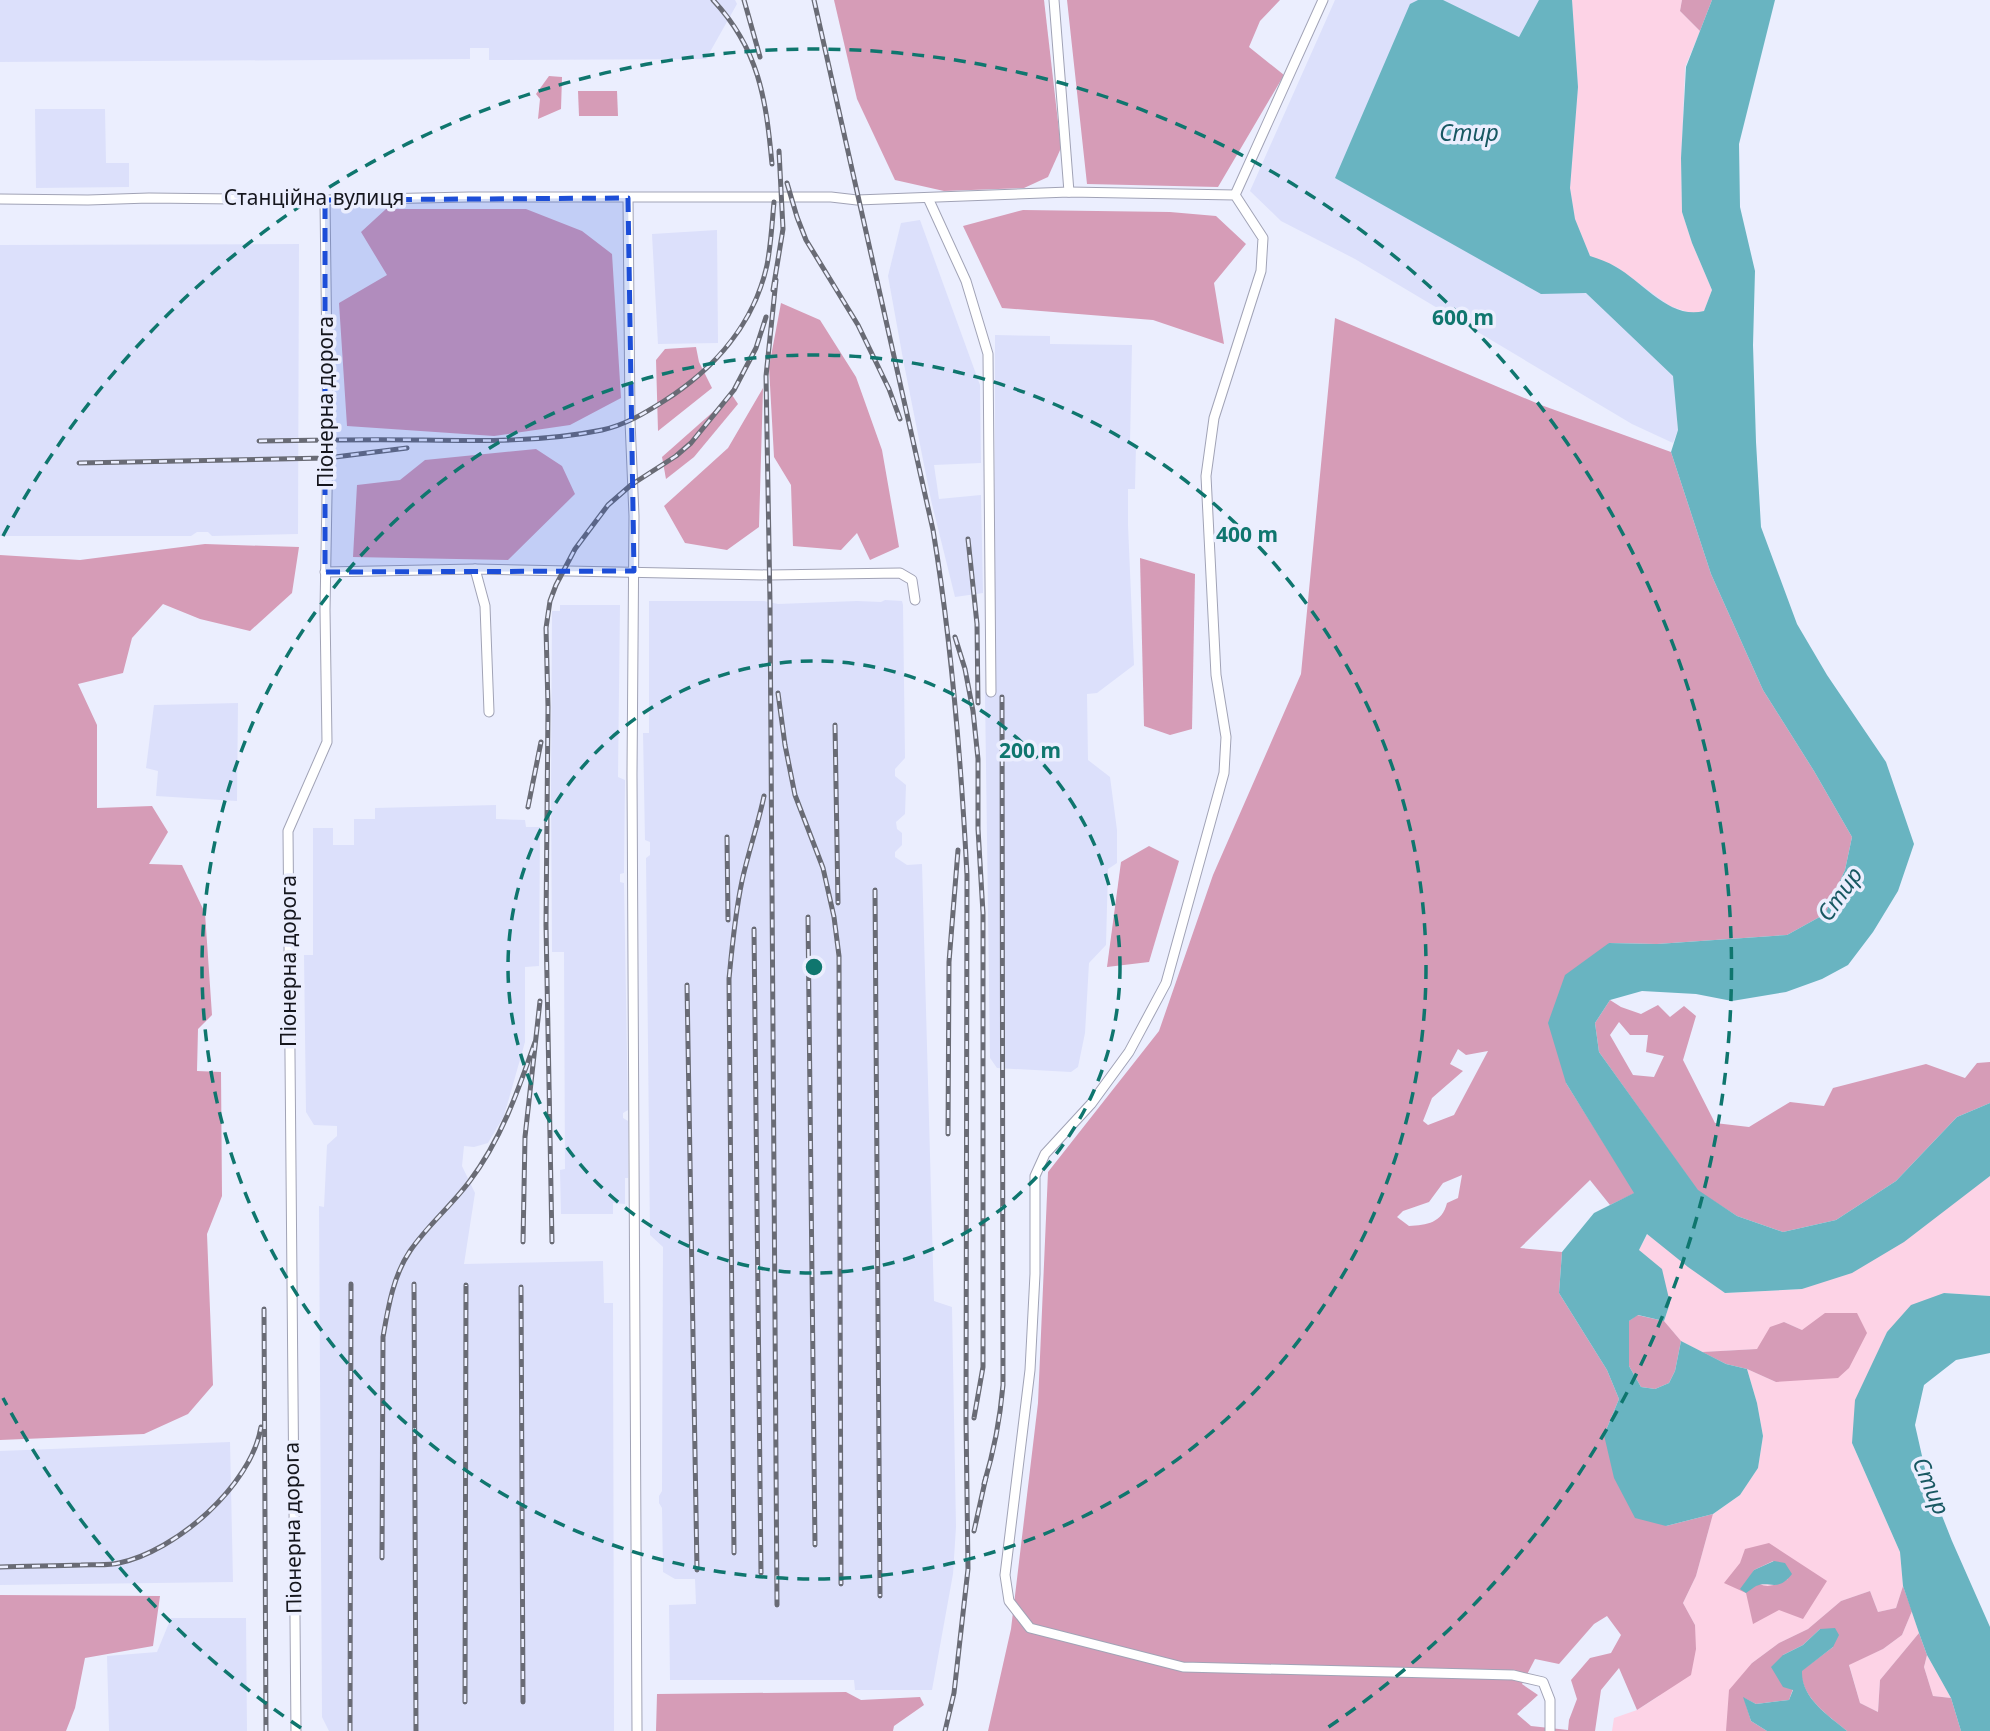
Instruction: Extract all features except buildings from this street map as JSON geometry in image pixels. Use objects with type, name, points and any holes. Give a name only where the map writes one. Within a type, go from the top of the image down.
[{"type":"street","points":[[1054,0],[1069,192]]},
{"type":"street","points":[[1323,0],[1235,195],[1263,238],[1261,271],[1214,418],[1206,476],[1216,675],[1226,737],[1224,773],[1166,983],[1129,1052],[1091,1104],[1045,1154],[1035,1176],[1031,1370],[1005,1575],[1009,1601],[1030,1628],[1183,1667],[1513,1675],[1543,1682],[1550,1700],[1550,1731]]},
{"type":"street","name":"Станційна вулиця","points":[[0,199],[831,197],[857,200],[1069,192],[1235,195]]},
{"type":"street","points":[[628,198],[630,421],[634,516],[632,774],[636,1731]]},
{"type":"street","points":[[928,198],[966,281],[988,354],[991,692]]},
{"type":"street","name":"Піонерна дорога","points":[[296,1731],[288,831],[327,742],[325,572],[328,439],[324,200]]},
{"type":"street","points":[[475,569],[485,606],[489,712]]},
{"type":"street","points":[[325,572],[475,569],[769,575],[900,573],[912,580],[915,600]]},
{"type":"highlighted area","points":[[628,198],[634,571],[325,572],[325,200]]},
{"type":"shaded area","points":[[0,0],[735,0],[737,4],[706,59],[489,60],[489,48],[470,48],[470,59],[0,62]]},
{"type":"shaded area","points":[[834,0],[1044,0],[1061,148],[1048,177],[1024,188],[944,191],[895,180],[857,99]]},
{"type":"shaded area","points":[[1067,0],[1280,0],[1260,21],[1249,47],[1284,75],[1218,187],[1087,184]]},
{"type":"shaded area","points":[[1335,0],[1668,0],[1700,31],[1685,67],[1674,376],[1678,430],[1673,443],[1632,424],[1355,259],[1281,221],[1250,191]]},
{"type":"shaded area","points":[[1572,0],[1682,0],[1680,11],[1700,31],[1685,67],[1681,158],[1682,212],[1712,290],[1704,311],[1693,314],[1670,306],[1617,267],[1590,256],[1575,219],[1570,188],[1578,87]]},
{"type":"shaded area","points":[[1682,0],[1712,0],[1700,31],[1680,11]]},
{"type":"shaded area","points":[[549,76],[562,77],[561,109],[538,119],[540,99],[536,94]]},
{"type":"shaded area","points":[[578,91],[617,91],[618,116],[579,116]]},
{"type":"shaded area","points":[[35,109],[105,109],[106,163],[129,163],[129,187],[36,188]]},
{"type":"shaded area","points":[[386,209],[526,209],[582,231],[612,254],[621,398],[570,425],[494,436],[347,426],[339,303],[387,275],[361,232]]},
{"type":"shaded area","points":[[1023,210],[1170,212],[1216,216],[1246,244],[1214,283],[1224,344],[1153,320],[1002,308],[963,226]]},
{"type":"shaded area","points":[[920,220],[980,385],[981,463],[934,465],[939,499],[981,495],[983,593],[955,597],[931,500],[888,276],[901,223]]},
{"type":"shaded area","points":[[717,230],[718,343],[658,344],[652,234]]},
{"type":"shaded area","points":[[299,244],[298,534],[212,536],[208,532],[197,532],[191,536],[0,536],[0,245]]},
{"type":"shaded area","points":[[781,303],[820,320],[856,377],[882,450],[899,547],[870,560],[857,533],[841,550],[793,546],[791,485],[774,457],[769,367]]},
{"type":"shaded area","points":[[1335,318],[1541,405],[1671,452],[1711,574],[1763,690],[1852,837],[1845,870],[1825,914],[1787,935],[1657,944],[1609,943],[1566,1083],[1635,1193],[1610,1205],[1590,1180],[1520,1248],[1562,1252],[1559,1293],[1607,1370],[1619,1399],[1604,1435],[1666,1526],[1713,1514],[1696,1576],[1683,1603],[1695,1625],[1696,1649],[1691,1675],[1637,1710],[1619,1668],[1601,1690],[1595,1731],[988,1731],[1011,1629],[1038,1403],[1048,1172],[1159,1031],[1213,875],[1301,674]],"holes":[[[1458,1049],[1466,1055],[1488,1051],[1454,1115],[1428,1125],[1423,1121],[1432,1098],[1463,1071],[1450,1064]],[[1462,1175],[1458,1198],[1447,1203],[1438,1219],[1428,1224],[1409,1226],[1397,1217],[1403,1211],[1429,1202],[1443,1183]],[[1607,1616],[1621,1635],[1611,1653],[1590,1658],[1571,1680],[1577,1699],[1568,1730],[1531,1726],[1517,1714],[1538,1695],[1522,1684],[1535,1659],[1559,1664],[1594,1624]]]},
{"type":"shaded area","points":[[995,335],[1050,336],[1050,344],[1132,345],[1130,444],[1136,445],[1135,489],[1128,489],[1128,525],[1134,665],[1097,693],[1087,694],[1088,760],[1110,777],[1117,830],[1117,863],[1108,869],[1106,945],[1089,963],[1085,1033],[1078,1067],[1071,1072],[997,1068],[990,1058],[985,692],[995,691]]},
{"type":"shaded area","points":[[696,347],[699,362],[712,388],[658,431],[656,360],[665,349]]},
{"type":"shaded area","points":[[763,388],[759,527],[727,550],[685,543],[664,506],[728,448]]},
{"type":"shaded area","points":[[732,395],[738,404],[694,457],[666,479],[662,457]]},
{"type":"shaded area","points":[[536,449],[562,466],[575,494],[508,560],[353,557],[357,485],[400,480],[425,460]]},
{"type":"shaded area","points":[[205,544],[299,547],[292,593],[250,631],[200,619],[163,604],[132,638],[123,673],[78,684],[97,725],[97,808],[152,806],[168,832],[149,864],[182,865],[205,913],[212,1015],[198,1029],[197,1071],[221,1072],[222,1196],[207,1234],[213,1385],[188,1414],[144,1434],[0,1440],[0,555],[80,560]]},
{"type":"shaded area","points":[[1140,558],[1195,574],[1192,729],[1170,735],[1144,726]]},
{"type":"shaded area","points":[[649,601],[764,601],[778,604],[902,601],[903,605],[905,758],[895,769],[895,776],[906,785],[905,814],[896,822],[897,829],[902,833],[902,845],[895,852],[895,857],[907,865],[922,864],[934,1301],[952,1307],[956,1527],[953,1574],[932,1690],[855,1690],[854,1680],[670,1680],[669,1605],[696,1604],[695,1579],[675,1579],[663,1572],[662,1508],[659,1503],[662,1491],[663,1247],[650,1235],[646,858],[650,855],[650,842],[645,840],[643,733],[649,733]]},
{"type":"shaded area","points":[[560,605],[620,605],[618,777],[625,780],[624,873],[620,874],[620,882],[624,883],[628,1110],[623,1113],[623,1118],[628,1121],[628,1178],[625,1178],[625,1204],[613,1203],[613,1214],[561,1214],[560,1170],[565,1169],[564,952],[552,952],[551,792],[552,611],[560,611]]},
{"type":"shaded area","points":[[238,703],[237,801],[156,796],[158,771],[146,768],[154,705]]},
{"type":"shaded area","points":[[496,805],[496,819],[525,820],[526,827],[540,827],[539,966],[525,967],[525,1042],[504,1116],[488,1143],[474,1147],[464,1146],[462,1166],[475,1193],[464,1264],[603,1261],[604,1303],[613,1303],[614,1731],[329,1731],[322,1717],[319,1206],[324,1207],[327,1145],[337,1136],[337,1126],[314,1125],[306,1112],[304,955],[313,955],[313,828],[333,828],[333,845],[354,845],[354,819],[375,819],[375,808]]},
{"type":"shaded area","points":[[1149,846],[1179,861],[1149,962],[1107,967],[1121,862]]},
{"type":"shaded area","points":[[1610,1000],[1641,1014],[1658,1005],[1670,1017],[1684,1006],[1696,1016],[1683,1060],[1715,1123],[1749,1127],[1790,1102],[1824,1106],[1833,1088],[1926,1064],[1965,1078],[1977,1063],[1990,1062],[1990,1103],[1957,1117],[1896,1181],[1836,1220],[1783,1232],[1737,1216],[1698,1191],[1599,1052],[1595,1023]],"holes":[[[1619,1022],[1630,1035],[1648,1035],[1646,1052],[1664,1056],[1654,1077],[1633,1075],[1610,1035]]]},
{"type":"shaded area","points":[[1990,1176],[1990,1296],[1944,1293],[1887,1332],[1877,1356],[1852,1443],[1900,1552],[1903,1586],[1896,1608],[1878,1612],[1870,1591],[1841,1601],[1808,1629],[1779,1643],[1752,1663],[1726,1731],[1612,1731],[1614,1718],[1637,1710],[1659,1696],[1695,1625],[1683,1603],[1696,1576],[1713,1514],[1740,1495],[1758,1468],[1763,1436],[1747,1369],[1776,1382],[1802,1330],[1784,1322],[1757,1349],[1702,1352],[1681,1341],[1664,1321],[1670,1303],[1639,1250],[1648,1233],[1725,1293],[1802,1289],[1955,1201]]},
{"type":"shaded area","points":[[1825,1313],[1857,1313],[1867,1333],[1849,1368],[1838,1378],[1776,1382],[1747,1369],[1726,1364],[1702,1352],[1757,1349],[1770,1327],[1784,1322],[1802,1330]]},
{"type":"shaded area","points":[[1637,1315],[1664,1321],[1681,1341],[1675,1371],[1669,1383],[1655,1389],[1641,1387],[1629,1366],[1629,1321]]},
{"type":"shaded area","points":[[230,1442],[233,1582],[0,1585],[0,1451]]},
{"type":"shaded area","points":[[1769,1543],[1827,1581],[1803,1619],[1779,1610],[1753,1624],[1746,1593],[1724,1583],[1740,1563],[1745,1549]],"holes":[[[1773,1561],[1788,1579],[1768,1586],[1750,1577],[1754,1570]]]},
{"type":"shaded area","points":[[1903,1586],[1912,1611],[1902,1635],[1883,1649],[1849,1665],[1860,1703],[1878,1712],[1880,1680],[1919,1633],[1927,1655],[1924,1667],[1933,1696],[1951,1698],[1961,1731],[1847,1731],[1817,1706],[1802,1681],[1801,1671],[1833,1647],[1820,1629],[1803,1645],[1783,1655],[1793,1689],[1789,1700],[1756,1704],[1744,1698],[1751,1721],[1767,1731],[1726,1731],[1729,1690],[1752,1663],[1779,1643],[1808,1629],[1841,1601],[1870,1591],[1878,1612],[1896,1608]]},
{"type":"shaded area","points":[[0,1595],[160,1596],[153,1646],[85,1658],[75,1708],[66,1731],[0,1731]]},
{"type":"shaded area","points":[[1912,1611],[1919,1633],[1880,1680],[1878,1712],[1860,1703],[1849,1664],[1883,1649],[1902,1635]]},
{"type":"shaded area","points":[[171,1618],[246,1618],[247,1731],[109,1731],[107,1656],[157,1652]]},
{"type":"shaded area","points":[[1927,1655],[1951,1698],[1933,1696],[1924,1667]]},
{"type":"shaded area","points":[[846,1692],[861,1700],[920,1697],[924,1705],[894,1726],[893,1731],[656,1731],[657,1694]]},
{"type":"water","name":"Стир","points":[[1418,0],[1443,0],[1519,37],[1539,0],[1572,0],[1578,87],[1570,188],[1575,219],[1590,256],[1616,267],[1668,305],[1692,312],[1704,311],[1712,290],[1682,212],[1681,158],[1686,67],[1712,0],[1775,0],[1739,144],[1740,207],[1755,271],[1753,345],[1761,527],[1797,624],[1827,675],[1886,762],[1914,844],[1898,891],[1873,932],[1848,965],[1822,979],[1786,992],[1732,1001],[1696,994],[1642,991],[1610,1000],[1595,1023],[1599,1052],[1698,1190],[1737,1216],[1783,1232],[1836,1220],[1896,1181],[1957,1117],[1990,1103],[1990,1176],[1904,1242],[1852,1273],[1802,1289],[1725,1293],[1647,1234],[1639,1250],[1662,1269],[1670,1303],[1664,1321],[1638,1315],[1629,1321],[1629,1366],[1641,1387],[1655,1389],[1669,1383],[1675,1371],[1681,1341],[1726,1364],[1747,1369],[1763,1436],[1758,1468],[1740,1495],[1713,1514],[1666,1526],[1635,1518],[1614,1478],[1604,1435],[1619,1399],[1607,1370],[1559,1293],[1562,1252],[1594,1213],[1634,1193],[1566,1083],[1548,1023],[1565,975],[1609,943],[1657,944],[1787,935],[1825,914],[1845,870],[1852,837],[1763,690],[1711,574],[1671,452],[1678,430],[1673,376],[1586,293],[1541,294],[1335,178],[1410,4]]},
{"type":"water","name":"Стир","points":[[1944,1293],[1990,1296],[1990,1353],[1956,1360],[1924,1385],[1915,1425],[1927,1478],[1990,1627],[1990,1731],[1961,1731],[1951,1698],[1927,1655],[1919,1633],[1903,1586],[1900,1552],[1852,1443],[1855,1400],[1887,1332],[1911,1305]]},
{"type":"water","points":[[1774,1561],[1785,1563],[1792,1574],[1787,1580],[1778,1585],[1756,1586],[1746,1593],[1740,1589],[1754,1570]]},
{"type":"water","points":[[1835,1628],[1839,1635],[1833,1647],[1802,1671],[1803,1681],[1817,1705],[1847,1731],[1767,1731],[1751,1721],[1743,1697],[1756,1704],[1789,1700],[1793,1690],[1783,1687],[1771,1667],[1783,1655],[1803,1645],[1820,1629]]},
{"type":"railway","points":[[713,0],[741,37],[758,76],[767,118],[772,164]]},
{"type":"railway","points":[[744,0],[760,57]]},
{"type":"railway","points":[[814,0],[933,530],[951,659],[959,745],[967,875],[968,1569],[954,1693],[945,1731]]},
{"type":"railway","points":[[773,290],[783,229],[779,151]]},
{"type":"railway","points":[[787,183],[806,240],[858,325],[889,389],[900,419]]},
{"type":"railway","points":[[259,441],[535,439],[602,430],[627,422],[664,401],[699,375],[742,326],[761,286],[767,265],[774,202]]},
{"type":"railway","points":[[776,280],[766,376],[777,1605]]},
{"type":"railway","points":[[552,1242],[546,925],[546,628],[550,601],[575,549],[608,505],[631,485],[691,443],[734,390],[756,348],[766,317]]},
{"type":"railway","points":[[79,463],[327,458],[407,448]]},
{"type":"railway","points":[[968,539],[977,624],[978,703]]},
{"type":"railway","points":[[955,637],[965,669],[973,711],[978,759],[978,829],[983,913],[983,1367],[974,1418]]},
{"type":"railway","points":[[778,693],[795,795],[823,868],[839,956],[841,1584]]},
{"type":"railway","points":[[984,1484],[996,1435],[1003,1385],[1002,697]]},
{"type":"railway","points":[[835,725],[838,903]]},
{"type":"railway","points":[[528,807],[541,742]]},
{"type":"railway","points":[[734,1553],[729,979],[744,870],[764,796]]},
{"type":"railway","points":[[727,837],[728,920]]},
{"type":"railway","points":[[948,1134],[949,962],[958,850]]},
{"type":"railway","points":[[875,890],[880,1596]]},
{"type":"railway","points":[[808,917],[815,1545]]},
{"type":"railway","points":[[754,929],[761,1573]]},
{"type":"railway","points":[[687,985],[697,1570]]},
{"type":"railway","points":[[523,1242],[525,1137],[540,1001]]},
{"type":"railway","points":[[382,1558],[383,1337],[392,1293],[399,1271],[410,1251],[469,1182],[490,1149],[515,1097],[535,1042]]},
{"type":"railway","points":[[350,1731],[351,1284]]},
{"type":"railway","points":[[414,1284],[416,1731]]},
{"type":"railway","points":[[465,1702],[466,1285]]},
{"type":"railway","points":[[521,1287],[523,1702]]},
{"type":"railway","points":[[264,1309],[266,1731]]},
{"type":"railway","points":[[0,1567],[114,1564],[141,1556],[164,1545],[208,1513],[227,1493],[243,1471],[261,1427]]},
{"type":"railway","points":[[974,1531],[986,1477]]}]
